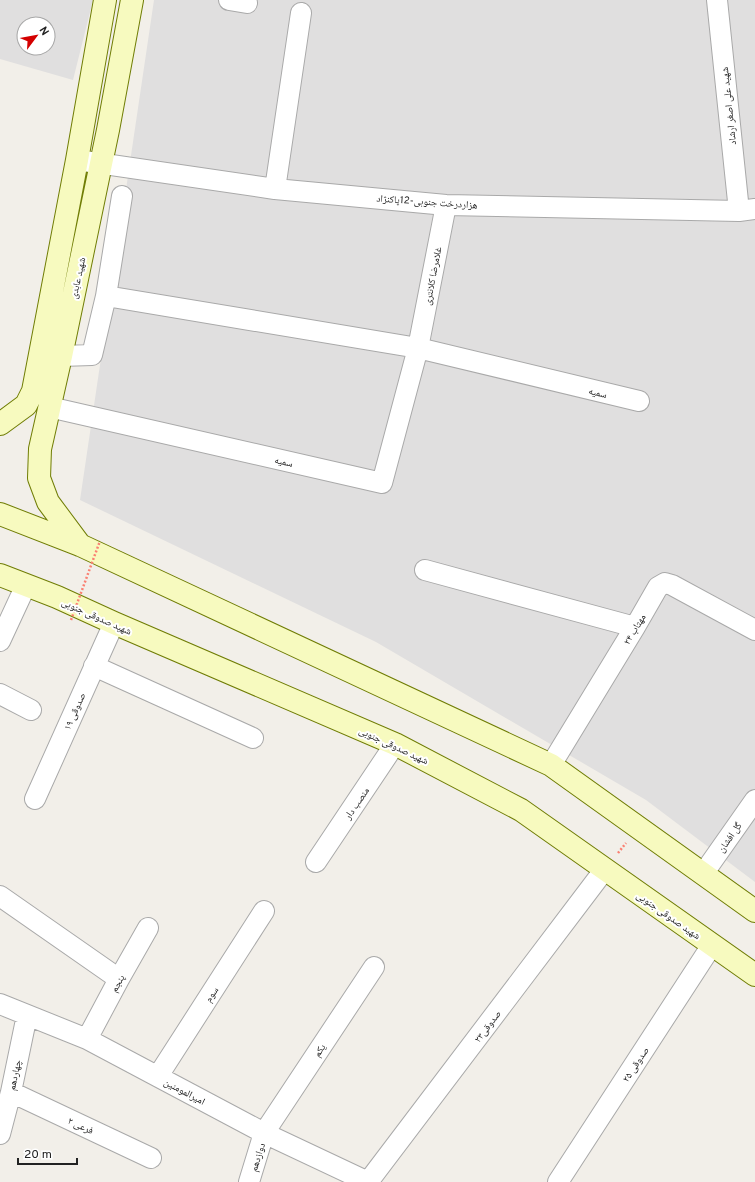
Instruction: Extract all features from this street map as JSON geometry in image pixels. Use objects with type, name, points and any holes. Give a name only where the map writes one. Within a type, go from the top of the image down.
[{"type":"main road","points":[[0,424],[26,405],[33,390],[77,160],[105,0]]},
{"type":"main road","name":"شهید عابدی","points":[[90,543],[48,502],[39,478],[40,449],[61,356],[101,162],[132,0]]},
{"type":"main road","points":[[0,514],[90,543],[551,765],[755,911]]},
{"type":"main road","name":"شهید صدوقی جنوبی","points":[[0,575],[57,597],[395,744],[521,810],[755,976]]},
{"type":"street","name":"شهید علی اصغر ارشاد","points":[[717,0],[747,210]]},
{"type":"street","points":[[275,189],[301,13]]},
{"type":"street","name":"هزاردرخت جنوبی-12پاکنژاد","points":[[77,160],[101,162],[275,189],[446,204],[747,210]]},
{"type":"street","points":[[61,356],[92,355],[106,296],[122,196]]},
{"type":"street","name":"غلامرضا کلانتری","points":[[418,348],[446,204]]},
{"type":"street","name":"سمیه","points":[[106,296],[418,348],[639,401]]},
{"type":"street","name":"سمیه","points":[[49,407],[382,484],[418,348]]},
{"type":"street","points":[[425,570],[635,627]]},
{"type":"street","name":"مهتاب ۲۴","points":[[551,765],[658,587],[665,583],[672,585],[755,630]]},
{"type":"street","points":[[0,641],[26,585]]},
{"type":"street","name":"صدوقی ۱۹","points":[[35,800],[114,623]]},
{"type":"street","points":[[94,666],[253,738]]},
{"type":"street","points":[[0,694],[31,710]]},
{"type":"street","name":"منصب دار","points":[[316,862],[395,744]]},
{"type":"street","name":"گل افشان","points":[[703,874],[755,800]]},
{"type":"street","name":"صدوقی۲۳","points":[[368,1182],[605,869]]},
{"type":"street","points":[[0,896],[119,979]]},
{"type":"street","name":"سوم","points":[[158,1076],[264,911]]},
{"type":"street","name":"پنجم","points":[[87,1039],[148,928]]},
{"type":"street","name":"صدوقی ۲۵","points":[[558,1182],[712,945]]},
{"type":"street","name":"یکم","points":[[264,1133],[374,967]]},
{"type":"street","name":"امیرالمومنین","points":[[0,1004],[87,1039],[264,1133],[368,1182]]},
{"type":"street","name":"چهاردهم","points":[[0,1134],[11,1092],[27,1015]]},
{"type":"street","name":"فرعی ۲","points":[[11,1092],[151,1158]]},
{"type":"street","name":"دوازدهم","points":[[249,1182],[264,1133]]},
{"type":"path","points":[[71,620],[90,543]]},
{"type":"path","points":[[605,869],[638,827]]},
{"type":"shaded area","points":[[0,0],[93,0],[73,80],[0,59]]},
{"type":"shaded area","points":[[154,0],[755,0],[755,882],[646,800],[376,642],[80,500]]}]
